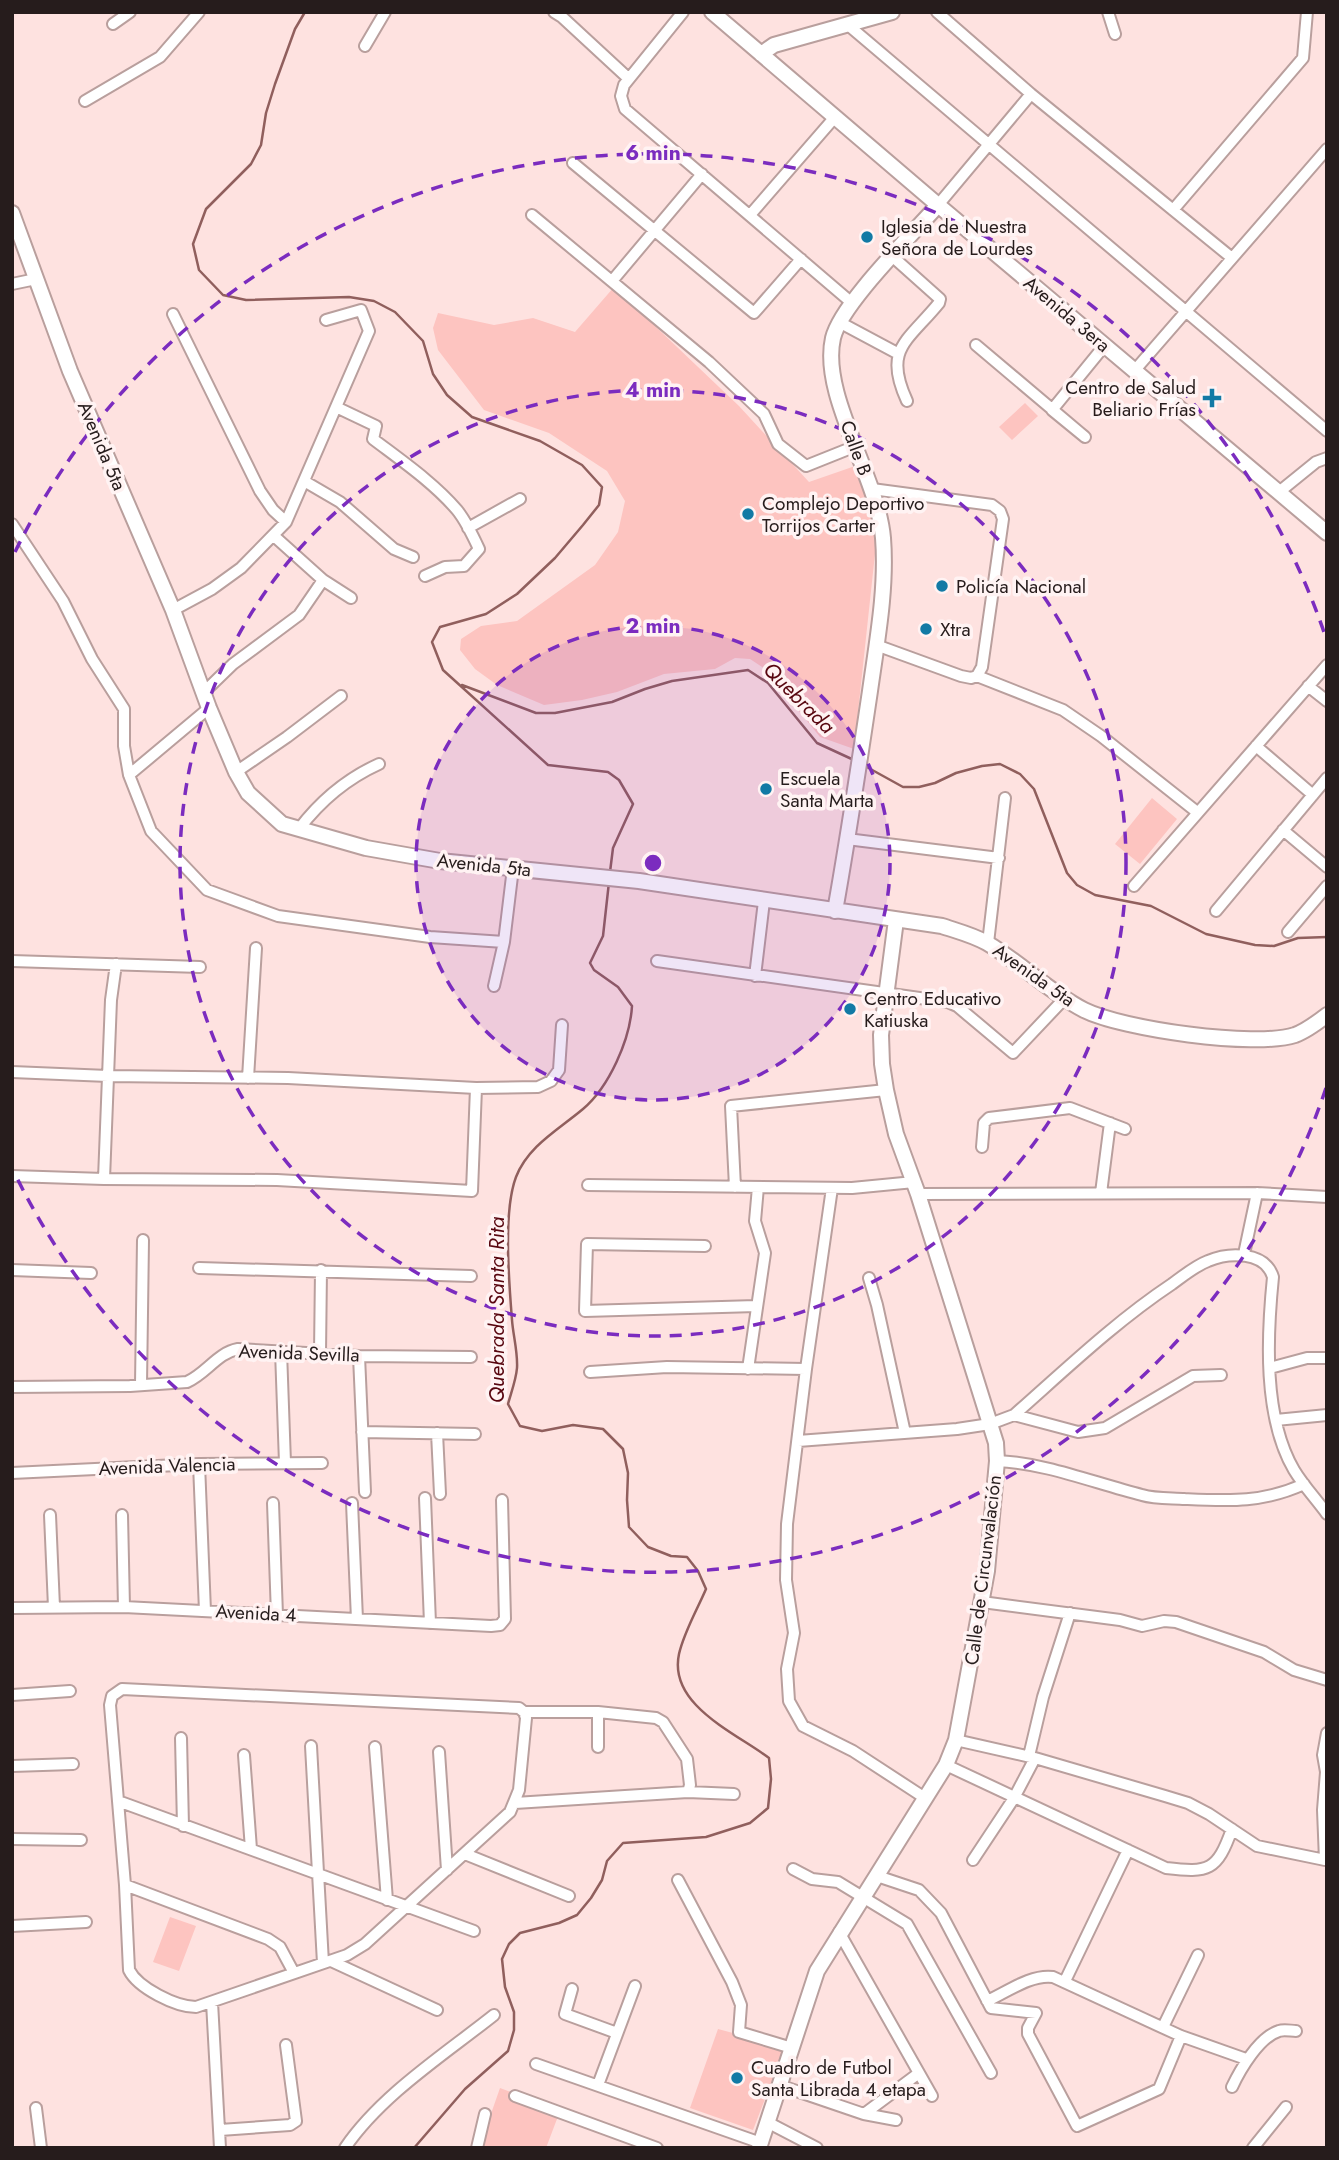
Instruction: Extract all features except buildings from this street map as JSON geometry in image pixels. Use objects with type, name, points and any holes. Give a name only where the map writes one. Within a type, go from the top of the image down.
[{"type":"street","points":[[113,24],[130,12]]},
{"type":"street","points":[[85,100],[160,57],[199,12]]},
{"type":"street","points":[[365,46],[385,12]]},
{"type":"street","points":[[554,12],[628,78]]},
{"type":"street","points":[[683,12],[628,78],[621,96],[625,108],[852,303]]},
{"type":"street","name":"Avenida 3era","points":[[712,12],[1327,533]]},
{"type":"street","points":[[761,54],[774,45],[892,12]]},
{"type":"street","points":[[937,12],[1031,94],[1232,258]]},
{"type":"street","points":[[1108,12],[1115,34]]},
{"type":"street","points":[[1173,210],[1303,58],[1307,12]]},
{"type":"street","points":[[848,25],[1327,430]]},
{"type":"street","name":"Calle B","points":[[835,911],[876,645],[883,536],[872,489],[841,405],[832,369],[833,340],[839,322],[852,303],[1031,94]]},
{"type":"street","points":[[750,215],[835,117]]},
{"type":"street","points":[[1135,370],[1327,149]]},
{"type":"street","points":[[573,163],[656,229],[754,313],[801,259]]},
{"type":"street","points":[[611,281],[702,174]]},
{"type":"street","name":"Avenida 5ta","points":[[12,212],[70,371],[173,610],[203,693],[236,772],[248,793],[282,824],[366,849],[440,861],[639,881],[942,926],[988,943],[1086,1011],[1158,1031],[1252,1040],[1295,1035],[1327,1015]]},
{"type":"street","points":[[532,215],[709,362],[764,414],[778,444],[806,466],[856,446]]},
{"type":"street","points":[[893,257],[940,299],[940,303],[897,353],[895,366],[898,382],[907,401]]},
{"type":"street","points":[[12,284],[36,279]]},
{"type":"street","points":[[173,610],[212,589],[241,568],[286,523],[369,331],[361,310],[326,320]]},
{"type":"street","points":[[173,314],[260,491],[286,523]]},
{"type":"street","points":[[839,322],[897,353]]},
{"type":"street","points":[[976,345],[1027,390],[1085,437],[1052,410],[1059,401],[1067,392],[1074,382],[1105,345]]},
{"type":"street","points":[[336,407],[376,426],[373,439],[421,475],[458,511],[468,528],[479,549],[464,566],[445,567],[425,576]]},
{"type":"street","points":[[1279,492],[1316,462],[1327,458]]},
{"type":"street","points":[[304,481],[340,502],[394,549],[413,557]]},
{"type":"street","points":[[872,489],[992,505],[1000,511],[1003,519],[982,667],[977,676]]},
{"type":"street","points":[[468,528],[520,499]]},
{"type":"street","points":[[12,524],[63,601],[92,659],[124,709],[124,746],[129,775],[150,831],[207,890],[278,916],[430,937],[504,942]]},
{"type":"street","points":[[274,536],[323,580],[351,598]]},
{"type":"street","points":[[203,693],[233,664],[299,615],[323,580]]},
{"type":"street","points":[[876,645],[961,676],[977,676],[1063,710],[1101,736],[1197,812]]},
{"type":"street","points":[[1134,886],[1327,665]]},
{"type":"street","points":[[1308,686],[1327,701]]},
{"type":"street","points":[[236,772],[341,696]]},
{"type":"street","points":[[129,775],[209,708]]},
{"type":"street","points":[[1256,746],[1313,795]]},
{"type":"street","points":[[299,830],[331,792],[379,764]]},
{"type":"street","points":[[1216,911],[1327,778]]},
{"type":"street","points":[[988,943],[1006,798]]},
{"type":"street","points":[[1283,830],[1327,867]]},
{"type":"street","points":[[848,839],[999,858]]},
{"type":"street","points":[[494,986],[504,942],[513,868]]},
{"type":"street","points":[[1288,932],[1327,887]]},
{"type":"street","points":[[755,976],[764,901]]},
{"type":"street","name":"Calle de Circunvalación","points":[[760,2145],[817,1971],[946,1765],[956,1740],[982,1602],[997,1461],[996,1443],[916,1188],[896,1134],[886,1090],[881,1035],[896,920]]},
{"type":"street","points":[[248,1078],[256,948]]},
{"type":"street","points":[[12,961],[200,967]]},
{"type":"street","points":[[657,961],[948,1002],[957,1006],[1013,1053],[1065,998]]},
{"type":"street","points":[[104,1179],[111,1000],[116,964]]},
{"type":"street","points":[[12,1072],[248,1078],[476,1088],[538,1087],[551,1081],[559,1070],[562,1025]]},
{"type":"street","points":[[12,1176],[277,1180],[472,1191],[476,1088]]},
{"type":"street","points":[[735,1187],[731,1106],[886,1090]]},
{"type":"street","points":[[982,1147],[984,1123],[989,1118],[1070,1108],[1125,1129]]},
{"type":"street","points":[[1101,1193],[1110,1123]]},
{"type":"street","points":[[587,1185],[1257,1193],[1327,1197]]},
{"type":"street","points":[[748,1369],[765,1253],[755,1221],[758,1187]]},
{"type":"street","points":[[832,1188],[806,1369],[788,1524],[786,1580],[794,1633],[787,1669],[789,1701],[803,1726],[853,1751],[925,1798]]},
{"type":"street","points":[[1244,1254],[1257,1193]]},
{"type":"street","points":[[141,1385],[143,1240]]},
{"type":"street","points":[[705,1246],[587,1244],[586,1311],[756,1306]]},
{"type":"street","points":[[798,1441],[990,1424],[1014,1415],[1134,1309],[1206,1261],[1244,1254],[1261,1261],[1273,1277],[1267,1335],[1276,1420],[1282,1443],[1295,1471],[1327,1514]]},
{"type":"street","points":[[200,1268],[471,1276]]},
{"type":"street","points":[[12,1269],[92,1273]]},
{"type":"street","points":[[320,1353],[321,1270]]},
{"type":"street","points":[[869,1278],[905,1433]]},
{"type":"street","name":"Avenida Sevilla","points":[[12,1387],[187,1382],[196,1378],[228,1351],[238,1349],[359,1356],[471,1357]]},
{"type":"street","points":[[281,1351],[285,1463]]},
{"type":"street","points":[[359,1356],[365,1492]]},
{"type":"street","points":[[1270,1368],[1307,1358],[1327,1358]]},
{"type":"street","points":[[590,1372],[667,1367],[806,1369]]},
{"type":"street","points":[[1014,1415],[1078,1432],[1105,1428],[1193,1376],[1221,1375]]},
{"type":"street","points":[[1276,1420],[1327,1415]]},
{"type":"street","points":[[362,1432],[475,1434]]},
{"type":"street","points":[[437,1433],[440,1494]]},
{"type":"street","points":[[997,1461],[1021,1462],[1145,1496],[1224,1502],[1284,1493],[1304,1484]]},
{"type":"street","name":"Avenida Valencia","points":[[12,1473],[199,1464],[322,1463]]},
{"type":"street","points":[[199,1464],[205,1611]]},
{"type":"street","points":[[425,1498],[430,1623]]},
{"type":"street","name":"Avenida 4","points":[[12,1608],[124,1606],[500,1625],[505,1619],[502,1500]]},
{"type":"street","points":[[273,1503],[277,1615]]},
{"type":"street","points":[[352,1503],[357,1619]]},
{"type":"street","points":[[50,1515],[54,1606]]},
{"type":"street","points":[[122,1515],[124,1606]]},
{"type":"street","points":[[982,1602],[1120,1620],[1142,1626],[1164,1620],[1175,1622],[1264,1652],[1294,1670],[1327,1680]]},
{"type":"street","points":[[974,1860],[1014,1798],[1032,1757],[1043,1697],[1070,1613]]},
{"type":"street","points":[[122,1689],[519,1708],[524,1712],[526,1718],[519,1790],[510,1812],[365,1944],[347,1955],[196,2007],[175,2004],[133,1978],[129,1970],[111,1696],[122,1689]]},
{"type":"street","points":[[12,1695],[70,1690]]},
{"type":"street","points":[[524,1712],[598,1712],[649,1716],[663,1722],[687,1759],[690,1785],[688,1793]]},
{"type":"street","points":[[598,1712],[598,1747]]},
{"type":"street","points":[[956,1740],[1032,1757],[1188,1803],[1257,1846],[1325,1860],[1323,1810],[1326,1772],[1323,1755],[1327,1733]]},
{"type":"street","points":[[181,1738],[183,1826]]},
{"type":"street","points":[[311,1746],[317,1874],[327,1962]]},
{"type":"street","points":[[375,1747],[387,1900]]},
{"type":"street","points":[[439,1752],[447,1870]]},
{"type":"street","points":[[244,1755],[251,1849]]},
{"type":"street","points":[[12,1766],[73,1764]]},
{"type":"street","points":[[946,1765],[1166,1868],[1197,1871],[1213,1865],[1223,1853],[1231,1829]]},
{"type":"street","points":[[515,1803],[688,1793],[734,1794]]},
{"type":"street","points":[[118,1801],[474,1931]]},
{"type":"street","points":[[12,1839],[81,1840]]},
{"type":"street","points":[[1065,1981],[1128,1850]]},
{"type":"street","points":[[465,1854],[569,1896]]},
{"type":"street","points":[[793,1869],[811,1879],[838,1882],[907,1924],[992,2073]]},
{"type":"street","points":[[877,1876],[919,1890],[941,1913],[993,2009],[1036,2012],[1028,2034],[1077,2126],[1159,2089],[1181,2036]]},
{"type":"street","points":[[678,1880],[732,1982],[741,2005],[739,2032],[792,2048]]},
{"type":"street","points":[[125,1885],[268,1939],[281,1947],[295,1973]]},
{"type":"street","points":[[12,1926],[86,1922]]},
{"type":"street","points":[[839,1932],[932,2096]]},
{"type":"street","points":[[1163,2027],[1198,1955]]},
{"type":"street","points":[[327,1962],[437,2010]]},
{"type":"street","points":[[987,2001],[1043,1975],[1065,1981],[1181,2036],[1246,2059]]},
{"type":"street","points":[[598,2085],[635,1986]]},
{"type":"street","points":[[572,1989],[565,2014],[617,2033]]},
{"type":"street","points":[[212,2002],[220,2148]]},
{"type":"street","points":[[196,2007],[213,2021]]},
{"type":"street","points":[[345,2148],[388,2101],[494,2015]]},
{"type":"street","points":[[1232,2087],[1246,2059],[1278,2031],[1296,2031]]},
{"type":"street","points":[[220,2130],[290,2125],[296,2121],[286,2045]]},
{"type":"street","points":[[536,2064],[760,2145]]},
{"type":"street","points":[[864,2114],[919,2073]]},
{"type":"street","points":[[779,2085],[864,2114],[896,2120]]},
{"type":"street","points":[[515,2096],[657,2148]]},
{"type":"street","points":[[1253,2148],[1286,2107]]},
{"type":"street","points":[[36,2108],[41,2148]]},
{"type":"street","points":[[477,2148],[485,2114]]},
{"type":"street","points":[[767,2123],[817,2148]]},
{"type":"street","points":[[617,2148],[621,2136]]},
{"type":"shaded area","name":"Complejo Deportivo Torrijos Carter","points":[[614,287],[739,406],[809,482],[858,465],[878,526],[854,749],[820,737],[765,669],[750,659],[735,658],[715,669],[664,674],[617,692],[544,705],[497,685],[475,669],[460,650],[461,639],[481,626],[517,621],[595,565],[618,532],[625,501],[607,471],[549,433],[484,410],[438,350],[433,328],[438,313],[494,325],[533,318],[575,332]]},
{"type":"shaded area","points":[[1025,403],[1038,416],[1012,440],[999,427]]},
{"type":"shaded area","points":[[1152,798],[1177,819],[1140,864],[1115,844]]},
{"type":"shaded area","points":[[170,1917],[196,1926],[179,1971],[153,1962]]},
{"type":"shaded area","name":"Cuadro de Futbol Santa Librada 4 etapa","points":[[718,2029],[785,2047],[753,2130],[690,2108]]},
{"type":"shaded area","points":[[500,2088],[560,2111],[546,2148],[479,2148]]},
{"type":"waterway","name":"Quebrada Santa Rita","points":[[305,12],[295,29],[275,84],[266,113],[261,145],[251,164],[206,209],[193,244],[199,270],[223,295],[246,300],[349,297],[374,301],[395,312],[423,341],[433,374],[447,395],[472,417],[540,441],[582,465],[602,487],[599,505],[555,558],[517,594],[486,614],[440,627],[432,642],[443,670],[548,765],[608,772],[619,780],[633,804],[613,848],[610,872]]},
{"type":"waterway","name":"Quebrada","points":[[462,685],[536,713],[555,713],[612,702],[672,681],[748,670],[768,683],[817,743],[856,761]]},
{"type":"waterway","name":"Quebrada","points":[[865,766],[903,787],[919,787],[956,773],[1000,764],[1020,774],[1034,789],[1067,873],[1077,885],[1095,895],[1151,906],[1206,934],[1255,945],[1274,946],[1298,938],[1327,937]]},
{"type":"waterway","name":"Quebrada Santa Rita","points":[[414,2148],[465,2089],[508,2051],[514,2030],[514,2012],[505,1987],[502,1959],[509,1944],[520,1933],[559,1923],[577,1915],[602,1880],[607,1861],[623,1843],[706,1837],[750,1823],[768,1808],[771,1779],[769,1758],[708,1716],[694,1703],[684,1688],[678,1672],[679,1654],[687,1629],[706,1589],[698,1571],[687,1557],[671,1556],[648,1547],[629,1527],[628,1473],[623,1449],[603,1429],[573,1425],[542,1431],[520,1426],[508,1404],[517,1368],[508,1247],[509,1208],[516,1177],[536,1147],[583,1109],[601,1088],[622,1048],[630,1019],[632,1006],[618,987],[594,970],[590,963],[603,936],[609,882]]},
{"type":"place","name":"Iglesia de Nuestra Señora de Lourdes","points":[[867,237]]},
{"type":"place","name":"Centro de Salud Beliario Frías","points":[[1212,398]]},
{"type":"place","name":"Complejo Deportivo Torrijos Carter","points":[[748,514]]},
{"type":"place","name":"Policía Nacional","points":[[942,586]]},
{"type":"place","name":"Xtra","points":[[926,629]]},
{"type":"place","name":"Escuela Santa Marta","points":[[766,789]]},
{"type":"place","name":"Centro Educativo Katiuska","points":[[850,1009]]},
{"type":"place","name":"Cuadro de Futbol Santa Librada 4 etapa","points":[[737,2078]]}]
